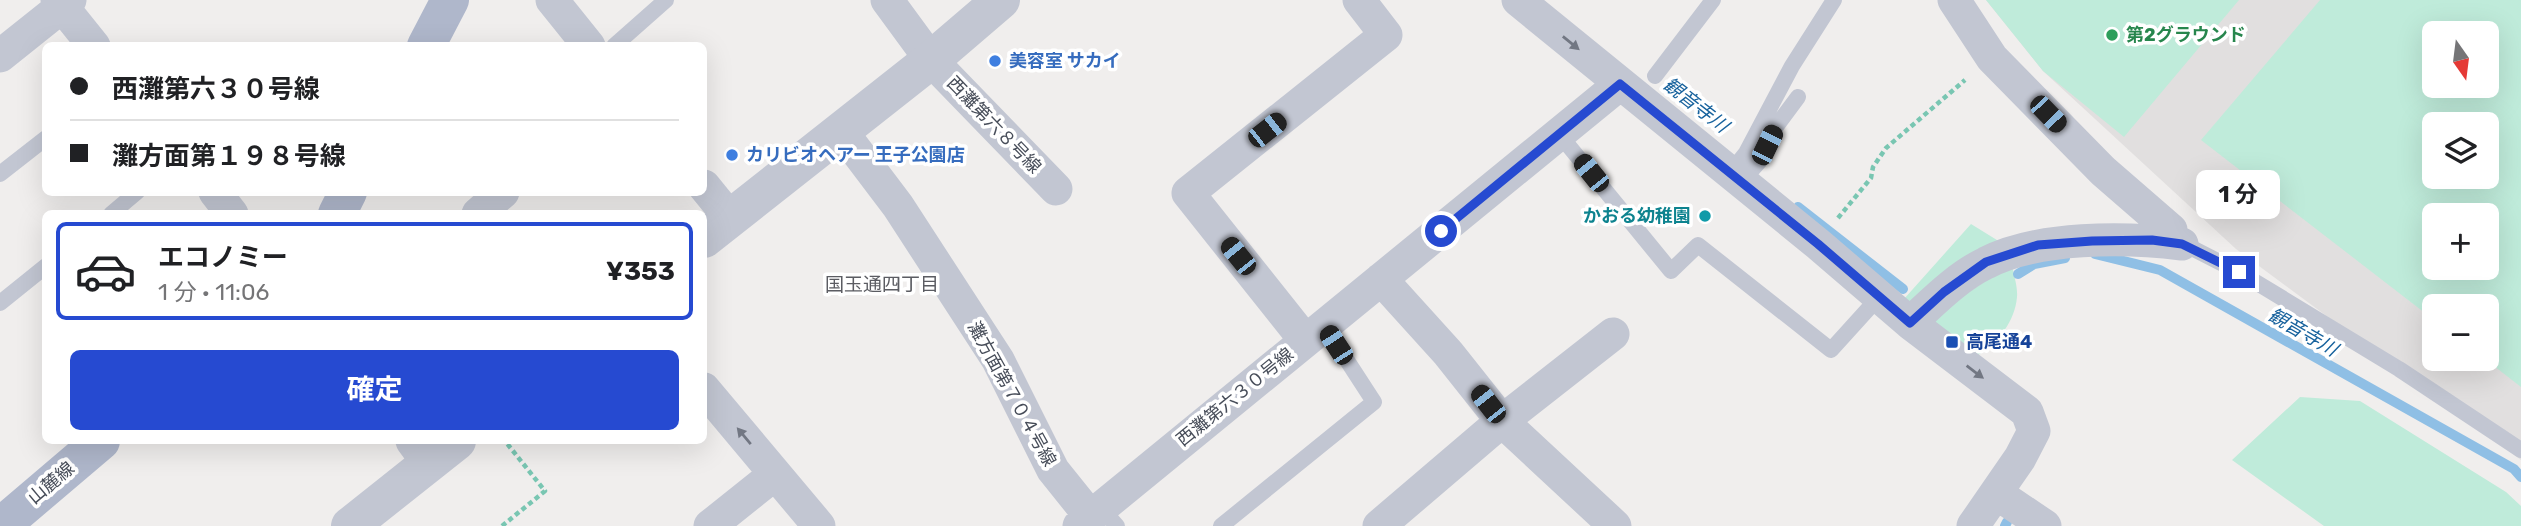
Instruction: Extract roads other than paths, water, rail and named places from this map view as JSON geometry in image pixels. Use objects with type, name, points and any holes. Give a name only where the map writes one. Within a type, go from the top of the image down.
[{"type":"main road","points":[[428,42],[450,0]]},
{"type":"main road","name":"山麓線","points":[[1,526],[97,444]]},
{"type":"street","points":[[552,0],[586,42]]},
{"type":"street","name":"西灘第六８号線","points":[[887,0],[931,60],[1056,189]]},
{"type":"street","points":[[707,196],[717,229],[842,132],[1001,0]]},
{"type":"street","points":[[1315,333],[1188,193],[1386,35],[1360,0]]},
{"type":"street","points":[[1518,0],[1620,84],[1742,168],[1910,323],[2027,412],[2034,431],[2020,458],[1973,526]]},
{"type":"street","points":[[1954,0],[1992,58],[2103,171],[2176,237]]},
{"type":"street","points":[[0,56],[63,2],[91,42]]},
{"type":"street","name":"西灘第六３０号線","points":[[1097,519],[1315,333],[1620,84]]},
{"type":"street","name":"灘方面第７０４号線","points":[[842,132],[905,217],[998,360],[1053,470],[1097,519]]},
{"type":"street","points":[[218,196],[229,210]]},
{"type":"street","points":[[483,210],[498,196]]},
{"type":"street","points":[[1910,323],[1944,292],[1986,262],[2038,245],[2176,237]]},
{"type":"street","points":[[1381,279],[1448,353],[1502,421],[1615,526]]},
{"type":"street","points":[[1379,526],[1502,421],[1613,334]]},
{"type":"street","points":[[707,393],[819,526]]},
{"type":"street","points":[[350,526],[432,448]]},
{"type":"street","points":[[710,526],[775,474]]},
{"type":"street","points":[[1996,493],[2045,526]]},
{"type":"lane","points":[[619,42],[666,0]]},
{"type":"lane","points":[[1655,76],[1713,0]]},
{"type":"lane","points":[[1742,168],[1792,66],[1834,0]]},
{"type":"lane","points":[[1742,168],[1798,97]]},
{"type":"lane","points":[[1559,134],[1671,271],[1698,245],[1831,351],[1880,297]]},
{"type":"lane","points":[[0,174],[42,141]]},
{"type":"lane","points":[[116,210],[131,196]]},
{"type":"lane","points":[[2176,237],[2399,369],[2521,450]]},
{"type":"lane","points":[[0,303],[42,269]]},
{"type":"lane","points":[[1221,526],[1374,402],[1315,333]]},
{"type":"waterway","name":"観音寺川","points":[[1798,207],[1903,289]]},
{"type":"waterway","name":"観音寺川","points":[[2095,254],[2160,270],[2514,469],[2521,477]]},
{"type":"waterway","name":"観音寺川","points":[[2018,274],[2034,264],[2065,258]]},
{"type":"waterway","points":[[2005,526],[2007,522]]},
{"type":"place","name":"第2グラウンド","points":[[2112,35]]},
{"type":"place","name":"美容室 サカイ","points":[[995,61]]},
{"type":"place","name":"カリビオヘアー 王子公園店","points":[[732,155]]},
{"type":"place","name":"かおる幼稚園","points":[[1705,216]]},
{"type":"place","name":"高尾通4","points":[[1952,342]]},
{"type":"district","name":"国玉通四丁目","points":[[882,284]]}]
